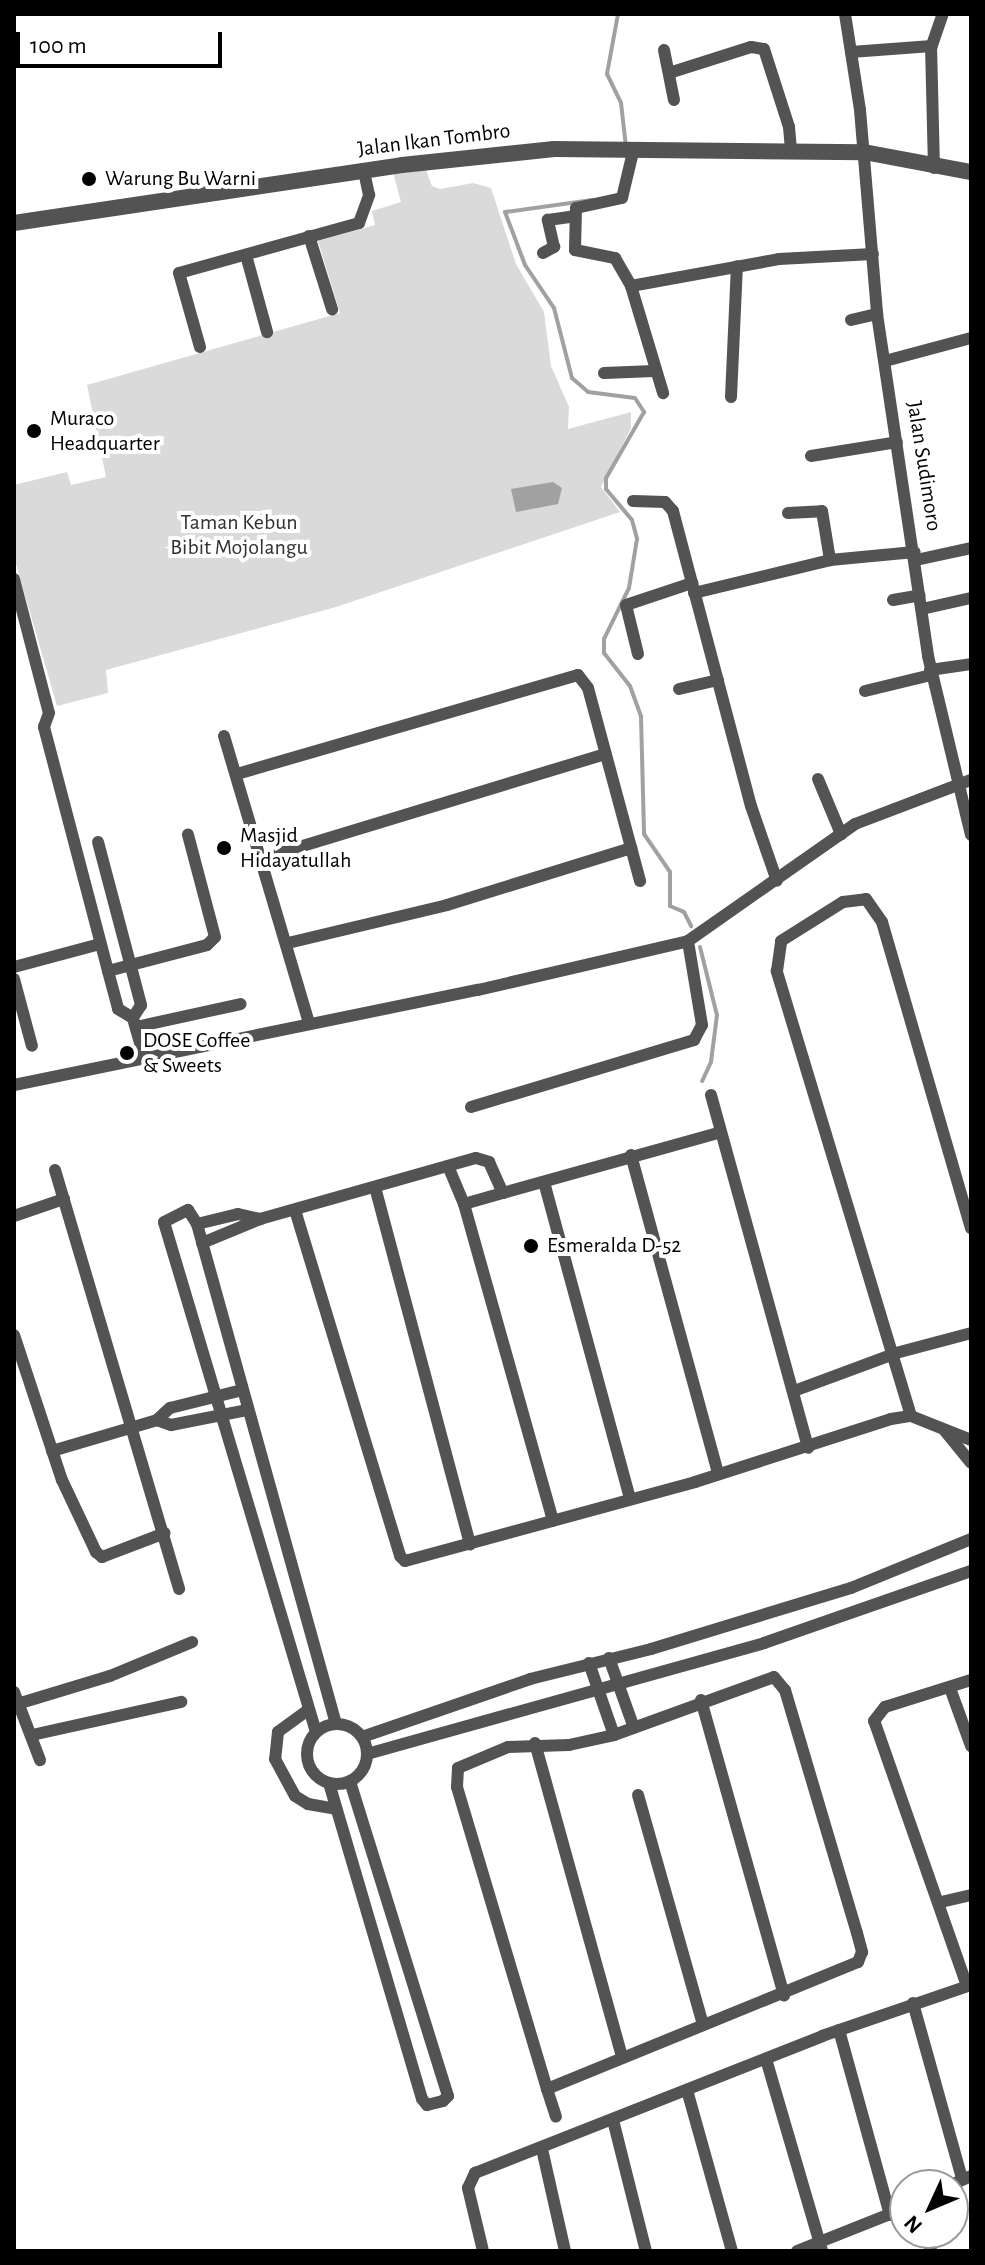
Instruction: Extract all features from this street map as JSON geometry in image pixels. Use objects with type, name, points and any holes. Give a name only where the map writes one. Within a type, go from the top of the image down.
[{"type":"street","name":"Jalan Sudimoro","points":[[845,14],[864,152],[877,314],[916,556],[931,673],[965,781],[971,835]]},
{"type":"street","points":[[934,168],[932,46],[943,14]]},
{"type":"street","points":[[851,52],[932,46]]},
{"type":"street","points":[[669,73],[751,47],[764,49],[789,127],[791,150]]},
{"type":"street","points":[[664,50],[674,100]]},
{"type":"street","name":"Jalan Ikan Tombro","points":[[14,223],[364,171],[554,149],[864,152]]},
{"type":"street","points":[[633,152],[622,198],[579,205],[575,216],[576,253],[611,254],[631,286],[663,393]]},
{"type":"street","points":[[864,152],[934,168],[971,172]]},
{"type":"street","points":[[200,347],[179,273],[362,220],[369,195],[364,171]]},
{"type":"street","points":[[543,253],[554,247],[548,220],[575,216]]},
{"type":"street","points":[[309,236],[332,309]]},
{"type":"street","points":[[631,286],[774,260],[873,254]]},
{"type":"street","points":[[246,255],[267,332]]},
{"type":"street","points":[[731,397],[737,266]]},
{"type":"street","points":[[851,320],[877,314]]},
{"type":"street","points":[[885,361],[971,338]]},
{"type":"street","points":[[604,373],[654,371]]},
{"type":"street","points":[[811,456],[897,442]]},
{"type":"street","points":[[633,501],[670,505],[777,881]]},
{"type":"street","points":[[788,513],[823,513],[830,560]]},
{"type":"street","points":[[638,654],[626,605],[830,560],[916,556],[971,548]]},
{"type":"street","points":[[14,579],[49,713],[44,727],[100,944],[118,1009],[134,1023],[144,1058]]},
{"type":"street","points":[[893,600],[920,595]]},
{"type":"street","points":[[922,609],[971,598]]},
{"type":"street","points":[[865,691],[971,664]]},
{"type":"street","points":[[237,774],[572,674],[588,688],[640,881]]},
{"type":"street","points":[[679,689],[718,680]]},
{"type":"street","points":[[224,736],[263,858],[309,1023]]},
{"type":"street","points":[[263,858],[606,754]]},
{"type":"street","points":[[818,779],[849,828]]},
{"type":"street","points":[[14,1085],[688,941],[849,828],[965,781]]},
{"type":"street","points":[[108,971],[207,945],[215,937],[188,835]]},
{"type":"street","points":[[98,842],[141,1005],[134,1023]]},
{"type":"street","points":[[288,943],[447,905],[631,848]]},
{"type":"street","points":[[911,1416],[896,1353],[815,1106],[776,960],[781,941],[843,902],[866,899],[882,922],[971,1228]]},
{"type":"street","points":[[471,1107],[694,1040],[702,1025],[688,941]]},
{"type":"street","points":[[14,967],[100,944]]},
{"type":"street","points":[[14,979],[18,1010],[32,1046]]},
{"type":"street","points":[[134,1023],[241,1004]]},
{"type":"street","points":[[711,1095],[808,1448]]},
{"type":"street","points":[[464,1204],[721,1132]]},
{"type":"street","points":[[631,1155],[718,1474]]},
{"type":"street","points":[[202,1243],[260,1219],[482,1157],[493,1168],[503,1193]]},
{"type":"street","points":[[448,1166],[464,1204],[553,1521]]},
{"type":"street","points":[[55,1170],[129,1429],[165,1533],[179,1589]]},
{"type":"street","points":[[544,1182],[630,1499]]},
{"type":"street","points":[[375,1187],[470,1545]]},
{"type":"street","points":[[14,1216],[64,1199]]},
{"type":"street","points":[[316,1732],[164,1220],[188,1210],[197,1224],[336,1724],[362,1737],[589,1663],[851,1588],[971,1539]]},
{"type":"street","points":[[295,1210],[400,1556],[411,1561],[911,1416],[971,1440]]},
{"type":"street","points":[[197,1224],[238,1214],[260,1219]]},
{"type":"street","points":[[794,1391],[896,1353],[971,1333]]},
{"type":"street","points":[[14,1336],[52,1451],[100,1556],[165,1533]]},
{"type":"street","points":[[52,1451],[157,1420],[170,1408],[242,1390]]},
{"type":"street","points":[[157,1420],[171,1425],[247,1410]]},
{"type":"street","points":[[945,1431],[971,1463]]},
{"type":"street","points":[[367,1754],[764,1643],[971,1571]]},
{"type":"street","points":[[40,1760],[16,1699],[110,1676],[192,1642]]},
{"type":"street","points":[[609,1658],[634,1728]]},
{"type":"street","points":[[589,1663],[614,1735]]},
{"type":"street","points":[[547,2089],[622,2056],[784,1996],[858,1962],[862,1952],[857,1933],[781,1683],[768,1676],[614,1735],[569,1745],[535,1743],[462,1764],[455,1776],[547,2089],[556,2117]]},
{"type":"street","points":[[483,2251],[469,2177],[839,2030],[969,1986],[874,1721],[885,1707],[971,1680]]},
{"type":"street","points":[[950,1688],[971,1746]]},
{"type":"street","points":[[701,1700],[784,1996]]},
{"type":"street","points":[[32,1735],[181,1702]]},
{"type":"street","points":[[308,1710],[278,1732],[275,1759],[295,1796],[308,1804],[335,1809]]},
{"type":"street","points":[[336,1724],[316,1732],[308,1747],[308,1764],[329,1783],[423,2102],[443,2101],[448,2096],[350,1781]]},
{"type":"street","points":[[329,1783],[350,1781],[362,1770],[367,1754],[362,1737]]},
{"type":"street","points":[[535,1743],[622,2056]]},
{"type":"street","points":[[638,1795],[703,2025]]},
{"type":"street","points":[[941,1902],[971,1895]]},
{"type":"street","points":[[913,2003],[959,2169]]},
{"type":"street","points":[[839,2030],[889,2211]]},
{"type":"street","points":[[766,2059],[821,2247]]},
{"type":"street","points":[[687,2090],[732,2251]]},
{"type":"street","points":[[613,2120],[646,2251]]},
{"type":"street","points":[[542,2149],[565,2251]]},
{"type":"street","points":[[956,2154],[971,2150]]},
{"type":"street","points":[[797,2251],[821,2247],[889,2215]]},
{"type":"green space","name":"Taman Kebun Bibit Mojolangu","points":[[425,167],[432,186],[440,189],[473,183],[491,188],[516,264],[544,312],[551,366],[569,407],[568,429],[631,412],[631,428],[601,487],[620,512],[336,607],[106,670],[108,693],[57,706],[14,557],[14,485],[67,472],[71,485],[106,477],[87,385],[340,313],[318,241],[375,225],[372,211],[401,202],[393,172]]},
{"type":"shaded area","points":[[553,482],[562,488],[558,504],[516,512],[511,489]]},
{"type":"waterway","points":[[618,14],[607,74],[621,103],[626,147]]},
{"type":"waterway","points":[[592,200],[505,212],[525,265],[554,308],[572,378],[588,392],[635,398],[644,412],[606,478],[606,489],[632,520],[637,539],[629,588],[604,639],[604,653],[630,686],[641,717],[644,834],[670,872],[670,906],[684,912],[691,926]]},
{"type":"waterway","points":[[700,947],[717,1015],[711,1062],[702,1081]]},
{"type":"place","name":"Warung Bu Warni","points":[[89,179]]},
{"type":"place","name":"Muraco Headquarter","points":[[34,431]]},
{"type":"place","name":"Masjid Hidayatullah","points":[[224,848]]},
{"type":"place","name":"DOSE Coffee & Sweets","points":[[127,1053]]},
{"type":"place","name":"Esmeralda D-52","points":[[531,1246]]}]
